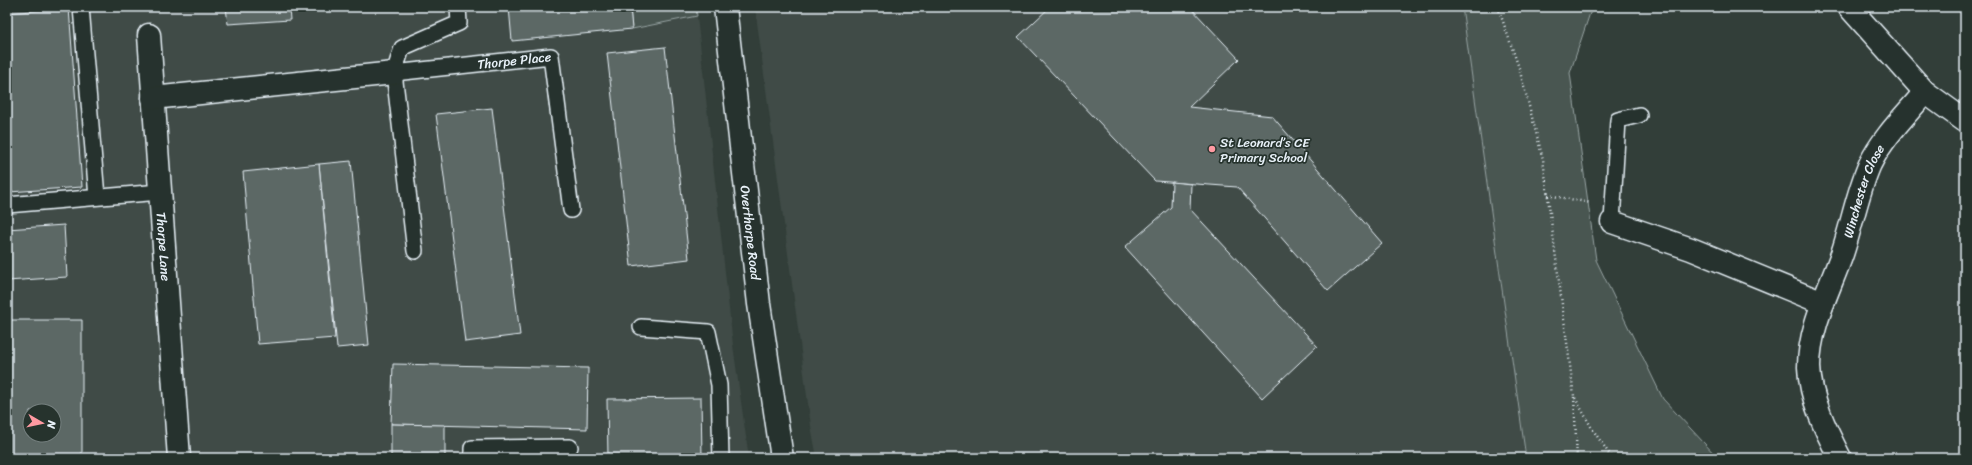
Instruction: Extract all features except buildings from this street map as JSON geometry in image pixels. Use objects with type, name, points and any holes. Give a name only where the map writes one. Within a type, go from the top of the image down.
[{"type":"street","name":"Overthorpe Road","points":[[725,7],[759,304],[782,458]]},
{"type":"street","points":[[1849,7],[1925,92],[1965,121]]},
{"type":"street","name":"Thorpe Lane","points":[[149,35],[179,458]]},
{"type":"street","name":"Thorpe Place","points":[[153,98],[394,73]]},
{"type":"street","name":"Winchester Close","points":[[1840,458],[1818,409],[1809,367],[1810,347],[1815,327],[1842,254],[1870,164],[1895,127],[1925,92]]},
{"type":"street","points":[[1612,222],[1691,249],[1823,303]]},
{"type":"lane","points":[[81,7],[97,197]]},
{"type":"lane","points":[[415,251],[394,73],[402,48],[459,23],[458,7]]},
{"type":"lane","name":"Thorpe Place","points":[[394,73],[551,56],[571,210]]},
{"type":"lane","points":[[1612,222],[1618,120],[1639,115]]},
{"type":"lane","points":[[7,205],[160,192]]},
{"type":"lane","points":[[641,327],[708,332],[719,385],[721,458]]},
{"type":"lane","points":[[472,458],[472,448],[570,447]]},
{"type":"path","points":[[1498,7],[1519,68],[1543,159],[1574,396],[1577,458]]},
{"type":"path","points":[[1548,195],[1599,204],[1612,222]]},
{"type":"path","points":[[1574,396],[1593,430],[1612,458]]},
{"type":"shaded area","points":[[7,7],[696,7],[733,345],[749,458],[7,458]]},
{"type":"shaded area","points":[[630,7],[696,7],[697,16],[632,29]]},
{"type":"shaded area","points":[[755,7],[1462,7],[1526,458],[817,458],[811,426]]},
{"type":"shaded area","points":[[1462,7],[1600,7],[1590,13],[1570,73],[1596,260],[1663,399],[1718,458],[1526,458]]},
{"type":"place","name":"St Leonard’s CE Primary School","points":[[1212,149]]}]
